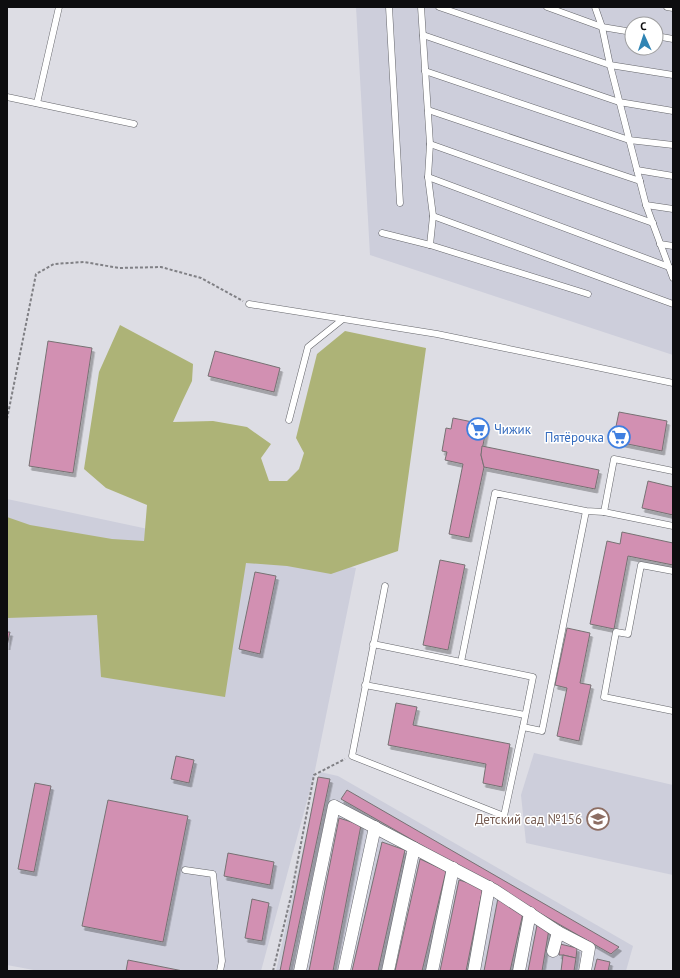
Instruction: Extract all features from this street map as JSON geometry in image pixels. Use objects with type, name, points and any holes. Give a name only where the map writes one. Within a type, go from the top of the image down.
[{"type":"street","points":[[300,971],[334,806],[489,887],[558,932],[589,948],[585,971]]},
{"type":"street","points":[[344,971],[375,828]]},
{"type":"street","points":[[388,971],[414,848]]},
{"type":"street","points":[[432,971],[453,868]]},
{"type":"street","points":[[474,971],[489,887]]},
{"type":"street","points":[[519,971],[530,913]]},
{"type":"street","points":[[553,952],[558,932]]},
{"type":"lane","points":[[37,103],[59,7]]},
{"type":"lane","points":[[389,7],[400,203]]},
{"type":"lane","points":[[421,7],[430,144],[428,177],[433,216],[430,244]]},
{"type":"lane","points":[[439,7],[610,65],[673,75]]},
{"type":"lane","points":[[547,7],[602,27],[624,31]]},
{"type":"lane","points":[[595,7],[602,27],[619,102],[646,205],[673,278]]},
{"type":"lane","points":[[667,7],[673,8]]},
{"type":"lane","points":[[423,35],[619,102],[673,111]]},
{"type":"lane","points":[[425,71],[629,140],[673,145]]},
{"type":"lane","points":[[7,97],[134,124]]},
{"type":"lane","points":[[428,110],[640,181]]},
{"type":"lane","points":[[430,144],[653,223]]},
{"type":"lane","points":[[637,170],[673,176]]},
{"type":"lane","points":[[428,177],[669,267]]},
{"type":"lane","points":[[646,205],[673,210]]},
{"type":"lane","points":[[433,216],[673,304]]},
{"type":"lane","points":[[382,233],[430,244],[588,294]]},
{"type":"lane","points":[[660,244],[673,246]]},
{"type":"lane","points":[[250,304],[437,334],[673,383]]},
{"type":"lane","points":[[289,420],[308,347],[343,319]]},
{"type":"lane","points":[[604,512],[614,459],[673,471]]},
{"type":"lane","points":[[461,662],[495,493],[673,526]]},
{"type":"lane","points":[[523,727],[542,731],[586,511]]},
{"type":"lane","points":[[673,571],[641,565],[628,634],[616,632],[604,697],[673,711]]},
{"type":"lane","points":[[373,644],[533,677],[504,816],[352,756],[365,685],[373,644],[385,586]]},
{"type":"lane","points":[[365,685],[525,715]]},
{"type":"lane","points":[[185,870],[214,874],[222,961],[220,971]]},
{"type":"path","points":[[7,419],[36,274],[54,264],[84,262],[119,268],[161,268],[201,278],[250,304]]},
{"type":"path","points":[[273,971],[291,896],[314,775],[352,756]]},
{"type":"shaded area","points":[[356,7],[673,7],[673,355],[370,255]]},
{"type":"shaded area","points":[[7,499],[261,553],[356,568],[314,775],[261,971],[39,971],[7,965]]},
{"type":"shaded area","name":"Детский сад №156","points":[[534,753],[673,785],[673,875],[526,843],[521,795]]},
{"type":"shaded area","points":[[320,772],[338,776],[633,946],[626,971],[276,971]]},
{"type":"green space","points":[[120,325],[193,364],[192,381],[173,422],[213,421],[247,427],[271,444],[261,458],[269,481],[287,481],[299,469],[304,453],[296,438],[317,354],[345,331],[426,348],[398,551],[331,574],[287,566],[246,563],[225,697],[101,677],[97,615],[7,618],[7,517],[30,525],[112,539],[144,541],[147,505],[106,488],[84,469],[99,372]]},
{"type":"building","points":[[48,341],[92,348],[73,473],[29,466]]},
{"type":"building","points":[[215,351],[280,368],[274,392],[208,376]]},
{"type":"building","points":[[619,412],[667,421],[662,451],[613,441]]},
{"type":"building","points":[[453,418],[487,425],[481,455],[484,467],[469,538],[449,534],[463,464],[445,460],[447,452],[442,451],[446,428],[451,429]]},
{"type":"building","points":[[482,446],[599,470],[595,489],[484,467],[481,455]]},
{"type":"building","points":[[648,481],[673,487],[673,515],[642,508]]},
{"type":"building","points":[[622,532],[673,543],[673,565],[628,556],[614,629],[590,624],[607,541],[620,544]]},
{"type":"building","points":[[440,560],[465,565],[448,650],[423,645]]},
{"type":"building","points":[[255,572],[276,576],[260,654],[239,649]]},
{"type":"building","points":[[567,628],[590,633],[580,683],[591,685],[579,741],[557,736],[567,688],[555,685]]},
{"type":"building","points":[[7,632],[10,632],[7,646]]},
{"type":"building","points":[[396,703],[417,707],[413,725],[510,744],[502,787],[483,783],[486,764],[388,745]]},
{"type":"building","points":[[176,756],[194,760],[189,783],[171,779]]},
{"type":"building","points":[[318,777],[330,779],[289,971],[280,971]]},
{"type":"building","points":[[35,783],[51,786],[34,872],[18,869]]},
{"type":"building","points":[[347,790],[619,947],[611,954],[341,799]]},
{"type":"building","points":[[108,800],[188,816],[163,942],[82,926]]},
{"type":"building","points":[[339,818],[361,825],[333,971],[309,971]]},
{"type":"building","points":[[382,842],[405,850],[378,971],[352,971]]},
{"type":"building","points":[[228,853],[274,862],[270,885],[224,876]]},
{"type":"building","points":[[420,859],[446,871],[422,971],[395,971]]},
{"type":"building","points":[[459,880],[483,887],[466,971],[440,971]]},
{"type":"building","points":[[498,898],[523,913],[510,971],[484,971]]},
{"type":"building","points":[[252,899],[269,903],[262,941],[245,938]]},
{"type":"building","points":[[537,925],[549,929],[542,971],[528,971]]},
{"type":"building","points":[[560,944],[577,948],[576,958],[559,955]]},
{"type":"building","points":[[563,955],[576,958],[574,971],[561,971]]},
{"type":"building","points":[[597,959],[610,962],[608,971],[594,971]]},
{"type":"building","points":[[128,960],[183,971],[126,971]]},
{"type":"place","name":"Чижик","points":[[478,429]]},
{"type":"place","name":"Пятёрочка","points":[[619,437]]},
{"type":"place","name":"Детский сад №156","points":[[598,819]]}]
